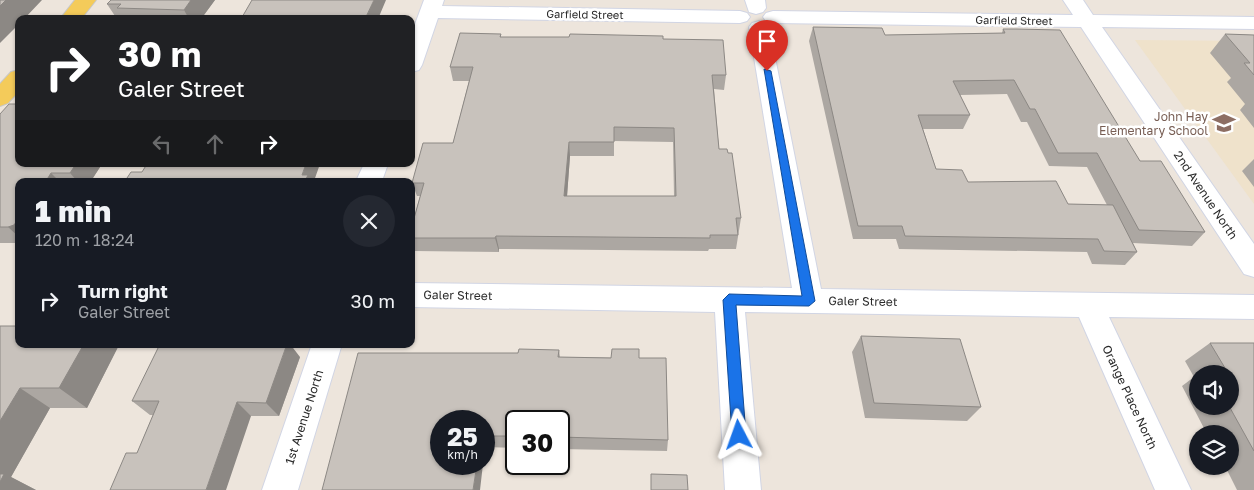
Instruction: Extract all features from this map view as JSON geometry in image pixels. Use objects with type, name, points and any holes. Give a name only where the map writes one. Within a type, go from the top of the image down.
[{"type":"main road","points":[[73,15],[86,0]]},
{"type":"main road","points":[[0,98],[15,81]]},
{"type":"street","name":"2nd Avenue North","points":[[1073,0],[1254,266]]},
{"type":"street","name":"Garfield Street","points":[[432,6],[1254,23]]},
{"type":"street","points":[[415,54],[432,6]]},
{"type":"street","points":[[757,14],[809,301]]},
{"type":"street","name":"Galer Street","points":[[415,294],[1254,307]]},
{"type":"street","points":[[729,300],[743,490]]},
{"type":"street","name":"Orange Place North","points":[[1088,305],[1173,490]]},
{"type":"street","name":"1st Avenue North","points":[[280,490],[326,348]]},
{"type":"shaded area","name":"John Hay Elementary School","points":[[1135,40],[1254,41],[1254,204]]},
{"type":"building","points":[[0,0],[6,0],[0,6]]},
{"type":"building","points":[[111,0],[191,0],[184,10],[117,8],[121,4],[107,4]]},
{"type":"building","points":[[252,0],[374,0],[367,15],[243,15]]},
{"type":"building","points":[[813,27],[882,28],[885,35],[1005,33],[1003,29],[1060,30],[1140,161],[1161,161],[1205,232],[1139,230],[1097,153],[1058,153],[1035,109],[1030,109],[1014,80],[953,81],[970,115],[918,115],[936,169],[962,170],[968,182],[1056,181],[1068,204],[1113,205],[1137,252],[1104,251],[1098,239],[905,236],[902,226],[858,226]]},
{"type":"building","points":[[460,33],[501,34],[500,37],[569,37],[570,34],[663,36],[663,39],[723,40],[726,75],[712,75],[719,149],[727,149],[728,153],[732,153],[741,218],[736,218],[738,235],[710,235],[710,238],[496,236],[495,238],[415,238],[415,215],[424,183],[415,183],[415,178],[413,178],[423,143],[453,143],[473,67],[450,67]],"holes":[[[614,127],[674,128],[676,196],[564,196],[569,142],[614,142]]]},
{"type":"building","points":[[1225,34],[1254,35],[1254,75],[1244,63],[1250,63]]},
{"type":"building","points":[[9,104],[15,104],[15,167],[74,167],[70,173],[51,173],[48,178],[15,178],[15,224],[8,227],[0,227],[0,114]]},
{"type":"building","points":[[145,167],[305,167],[302,175],[308,175],[306,178],[127,178],[131,172],[142,172]]},
{"type":"building","points":[[0,326],[15,326],[15,348],[82,348],[59,388],[20,388],[0,421]]},
{"type":"building","points":[[861,336],[960,339],[981,407],[874,403]]},
{"type":"building","points":[[1210,343],[1254,343],[1254,451],[1234,415],[1239,415],[1239,365],[1223,365]]},
{"type":"building","points":[[158,348],[286,348],[266,403],[237,402],[206,490],[110,490],[126,453],[137,453],[159,401],[132,401]]},
{"type":"building","points":[[519,349],[559,350],[558,357],[611,358],[612,349],[639,349],[639,358],[666,358],[668,440],[570,437],[570,410],[505,410],[505,436],[495,436],[495,410],[430,410],[430,475],[475,475],[473,490],[322,490],[358,353],[518,353]]},
{"type":"building","points":[[0,474],[4,474],[0,482]]},
{"type":"building","points":[[651,474],[687,475],[688,490],[651,490]]},
{"type":"place","name":"John Hay Elementary School","points":[[1224,123]]},
{"type":"route","points":[[739,435],[729,300],[809,301],[767,71]]}]
